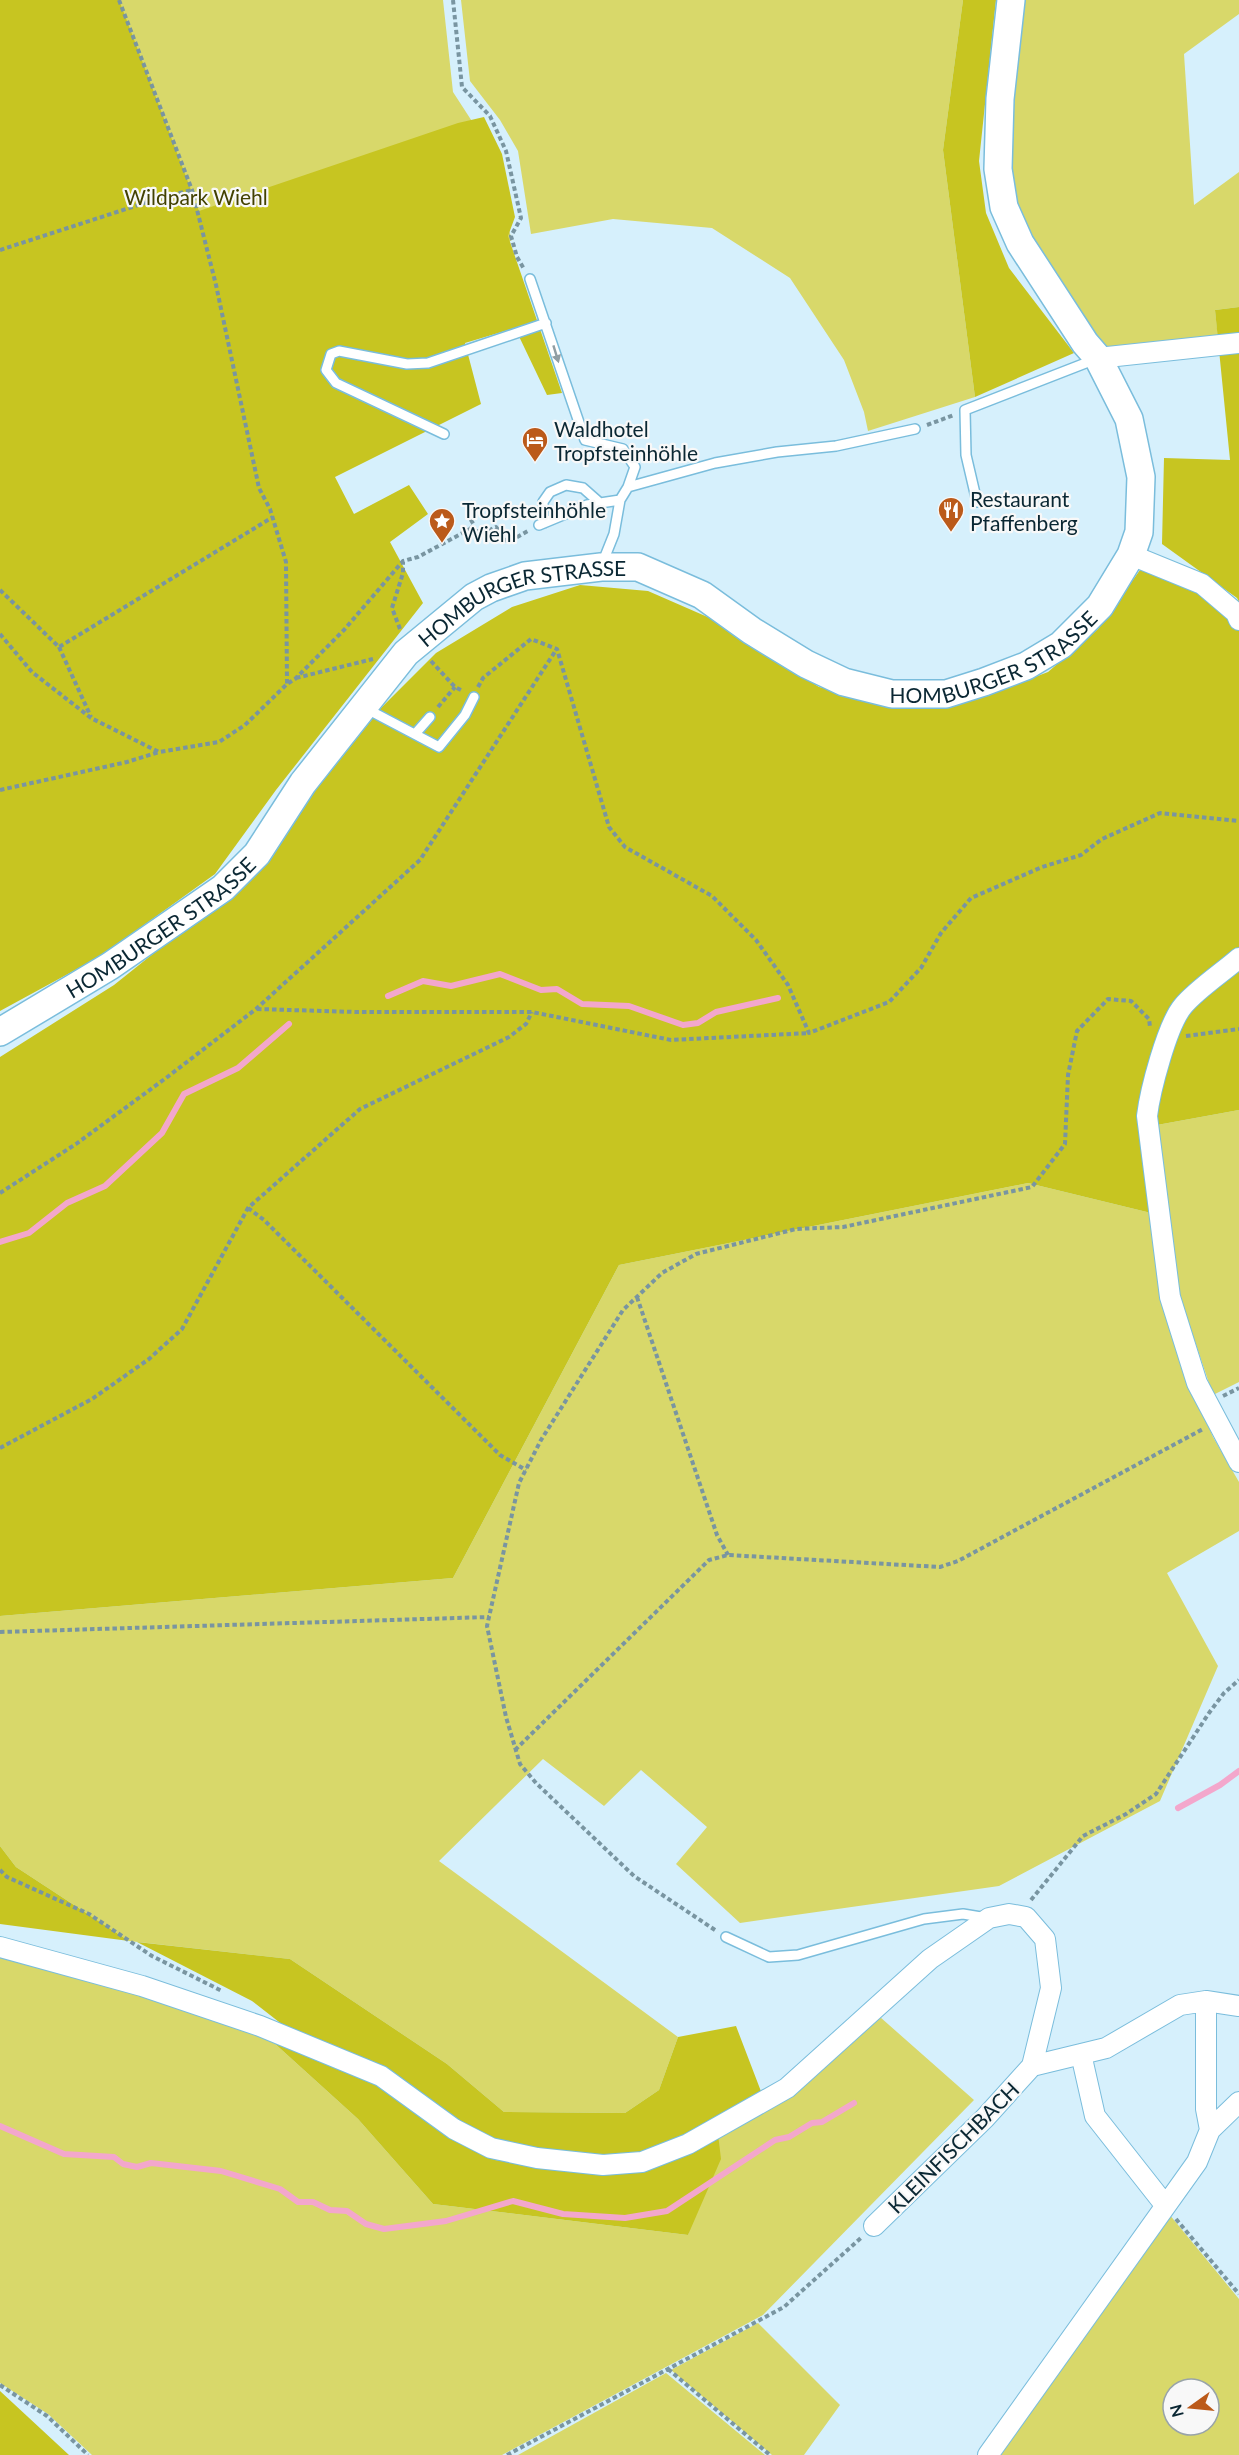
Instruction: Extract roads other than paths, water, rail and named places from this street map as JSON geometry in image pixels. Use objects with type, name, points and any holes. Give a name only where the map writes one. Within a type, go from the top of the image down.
[{"type":"main road","name":"HOMBURGER STRASSE","points":[[0,1032],[111,966],[223,888],[257,854],[303,783],[412,648],[474,597],[491,588],[525,576],[601,567],[638,567],[702,596],[752,631],[806,664],[844,682],[892,694],[946,694],[1026,666],[1061,645],[1100,606],[1131,555],[1138,532],[1141,477],[1129,419],[1098,358],[1085,343],[1020,243],[1004,207],[998,169],[1000,99],[1011,0]]},
{"type":"street","points":[[1098,358],[1239,343]]},
{"type":"street","points":[[1131,555],[1202,584],[1236,613],[1239,620]]},
{"type":"street","points":[[1239,958],[1182,1006],[1159,1034],[1147,1116],[1170,1297],[1197,1383],[1239,1462]]},
{"type":"street","name":"KLEINFISCHBACH","points":[[874,2226],[985,2118],[1032,2067],[1051,1989],[1045,1939],[1026,1917],[1009,1914],[989,1918]]},
{"type":"street","points":[[0,1947],[142,1986],[260,2026],[381,2076],[454,2129],[491,2148],[537,2158],[603,2165],[642,2162],[688,2144],[788,2088],[930,1959],[989,1918]]},
{"type":"street","points":[[1206,2001],[1206,2109],[1210,2130]]},
{"type":"street","name":"KLEINFISCHBACH","points":[[1032,2067],[1106,2048],[1180,2005],[1206,2001],[1239,2006]]},
{"type":"street","points":[[1081,2054],[1095,2116],[1165,2205]]},
{"type":"street","points":[[987,2455],[1197,2162],[1210,2130],[1239,2102]]},
{"type":"lane","points":[[530,279],[585,440],[623,449],[635,467],[628,487],[620,500],[615,534],[601,567]]},
{"type":"lane","points":[[444,434],[336,382],[326,370],[331,354],[339,351],[407,364],[428,363],[546,323]]},
{"type":"lane","points":[[977,502],[966,455],[965,410],[1098,358]]},
{"type":"lane","points":[[628,487],[715,463],[777,452],[836,446],[915,429]]},
{"type":"lane","points":[[600,503],[583,488],[566,485],[550,492],[543,502],[542,524],[587,505],[620,500]]},
{"type":"lane","points":[[363,707],[439,747],[465,715],[474,697]]},
{"type":"lane","points":[[414,734],[430,717]]},
{"type":"lane","points":[[726,1937],[769,1957],[798,1954],[924,1918],[963,1914],[989,1918]]},
{"type":"waterway","points":[[388,996],[423,981],[451,986],[500,974],[541,990],[557,989],[582,1004],[629,1006],[683,1025],[698,1023],[716,1012],[778,998]]},
{"type":"waterway","points":[[0,1242],[29,1233],[67,1203],[105,1186],[162,1133],[184,1094],[238,1068],[289,1024]]},
{"type":"waterway","points":[[1178,1808],[1220,1785],[1239,1771]]},
{"type":"waterway","points":[[0,2126],[64,2154],[114,2157],[123,2164],[137,2167],[151,2163],[221,2171],[280,2189],[298,2202],[313,2202],[330,2210],[347,2211],[366,2224],[384,2229],[446,2221],[513,2201],[563,2214],[625,2218],[667,2211],[775,2140],[789,2137],[812,2123],[822,2122],[854,2103]]},
{"type":"place","name":"Waldhotel Tropfsteinhöhle","points":[[535,463]]},
{"type":"place","name":"Restaurant Pfaffenberg","points":[[951,533]]},
{"type":"place","name":"Tropfsteinhöhle Wiehl","points":[[442,544]]},
{"type":"park label","name":"Wildpark Wiehl","points":[[196,196]]}]
